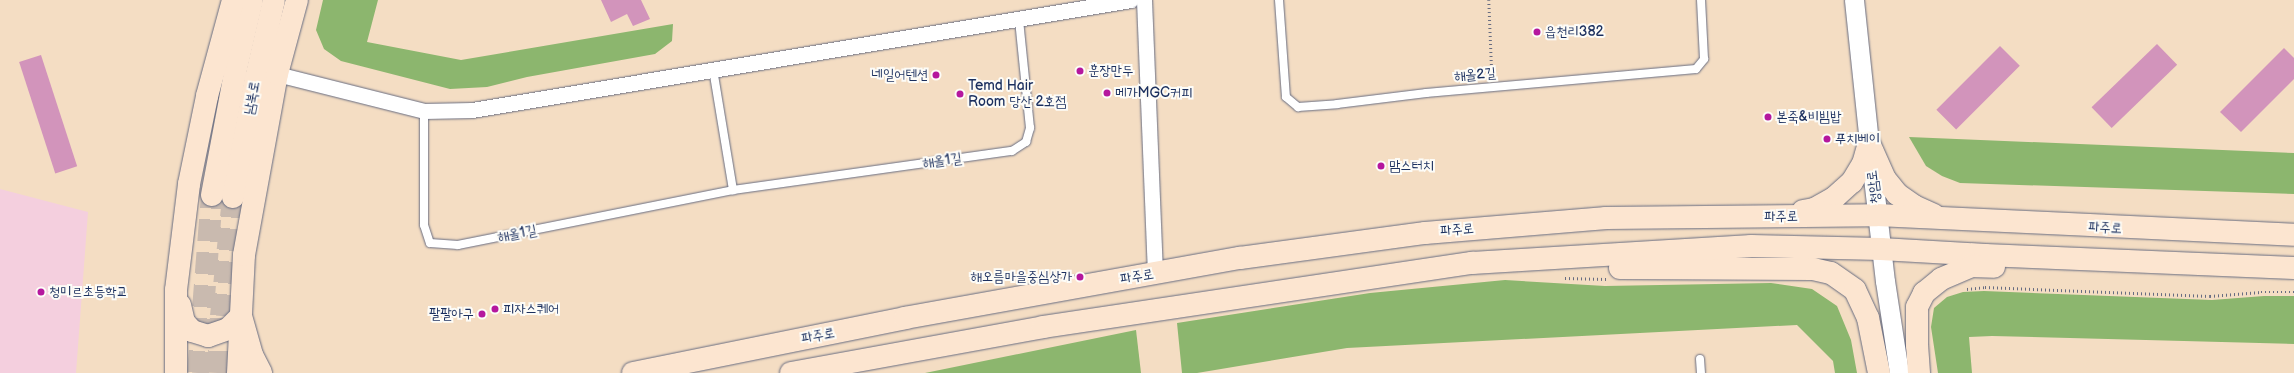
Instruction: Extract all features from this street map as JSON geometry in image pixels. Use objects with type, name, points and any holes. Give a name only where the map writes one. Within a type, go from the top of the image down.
[{"type":"main road","points":[[176,373],[176,290],[189,184],[207,96],[233,0]]},
{"type":"main road","name":"남북로","points":[[252,0],[235,73],[222,196],[274,0]]},
{"type":"main road","points":[[238,373],[244,255],[277,74],[297,0]]},
{"type":"main road","points":[[1781,216],[1814,209],[1834,198],[1852,182],[1862,164],[1868,143]]},
{"type":"main road","points":[[1868,143],[1885,179],[1897,194],[1914,206],[1934,215],[1961,220]]},
{"type":"main road","name":"파주로","points":[[632,373],[905,318],[1240,258],[1425,233],[1606,218],[1877,215],[2294,235]]},
{"type":"main road","name":"파주로","points":[[791,373],[1059,324],[1472,263],[1751,246],[1881,249],[2294,268]]},
{"type":"main road","points":[[1545,259],[1604,268],[1813,269],[1831,273],[1855,290],[1868,318],[1879,373]]},
{"type":"main road","points":[[1919,373],[1917,307],[1924,293],[1941,279],[1971,266],[2114,270],[2215,265]]},
{"type":"main road","points":[[176,290],[184,322],[192,331],[208,336],[228,329],[241,316]]},
{"type":"main road","points":[[241,316],[252,355],[261,373]]},
{"type":"main road","points":[[162,373],[176,335]]},
{"type":"street","points":[[277,74],[424,111],[472,110],[1131,0]]},
{"type":"street","points":[[1144,0],[1155,274]]},
{"type":"street","name":"청암로","points":[[1854,0],[1868,143],[1881,249],[1899,373]]},
{"type":"lane","name":"해올2길","points":[[1279,0],[1286,97],[1298,107],[1337,104],[1426,93],[1696,69],[1704,59],[1701,0]]},
{"type":"lane","name":"해올1길","points":[[424,111],[424,225],[430,243],[458,245],[733,190],[1012,150],[1026,142],[1030,128],[1019,19]]},
{"type":"lane","points":[[713,69],[733,190]]},
{"type":"lane","points":[[1700,359],[1701,373]]},
{"type":"path","points":[[1489,0],[1492,87]]},
{"type":"path","points":[[1561,277],[1614,279]]},
{"type":"path","points":[[1964,289],[1985,287],[2210,296],[2261,292],[2294,292]]},
{"type":"shaded area","name":"청미르초등학교","points":[[0,189],[88,212],[76,373],[0,373]]},
{"type":"green space","points":[[323,0],[378,0],[367,42],[461,60],[673,24],[672,41],[655,54],[527,77],[487,87],[450,89],[341,61],[324,49],[316,30]]},
{"type":"green space","points":[[1909,137],[2294,153],[2294,194],[1960,183],[1942,176],[1926,166]]},
{"type":"green space","points":[[1505,280],[1605,286],[1771,283],[1812,289],[1837,306],[1851,340],[1857,373],[1835,373],[1833,361],[1797,325],[1347,348],[1197,373],[1182,373],[1177,323],[1370,293]]},
{"type":"green space","points":[[1984,291],[2212,300],[2264,296],[2294,296],[2294,344],[1992,336],[1969,337],[1972,373],[1938,373],[1931,327],[1934,308],[1947,297],[1963,292]]},
{"type":"green space","points":[[1136,330],[1141,373],[925,373]]},
{"type":"building","points":[[601,0],[641,0],[650,19],[633,26],[627,14],[611,22]]},
{"type":"building","points":[[2157,44],[2177,65],[2112,128],[2092,107]]},
{"type":"building","points":[[2000,46],[2020,66],[1956,129],[1936,110]]},
{"type":"building","points":[[2284,48],[2294,58],[2294,79],[2241,132],[2220,112]]},
{"type":"building","points":[[41,55],[77,166],[55,173],[19,62]]},
{"type":"tunnel","points":[[198,373],[212,195]]},
{"type":"tunnel","points":[[218,373],[221,316],[233,197]]},
{"type":"place","name":"읍천리382","points":[[1537,32]]},
{"type":"place","name":"훈장만두","points":[[1080,71]]},
{"type":"place","name":"네일어텐션","points":[[936,75]]},
{"type":"place","name":"메가MGC커피","points":[[1107,93]]},
{"type":"place","name":"Temd Hair Room 당산 2호점","points":[[960,94]]},
{"type":"place","name":"본죽&비빔밥","points":[[1768,117]]},
{"type":"place","name":"푸치베이","points":[[1827,139]]},
{"type":"place","name":"맘스터치","points":[[1381,166]]},
{"type":"place","name":"해오름마을중심상가","points":[[1080,277]]},
{"type":"place","name":"청미르초등학교","points":[[41,292]]},
{"type":"place","name":"피자스퀘어","points":[[495,309]]},
{"type":"place","name":"팔팔아구","points":[[482,314]]}]
